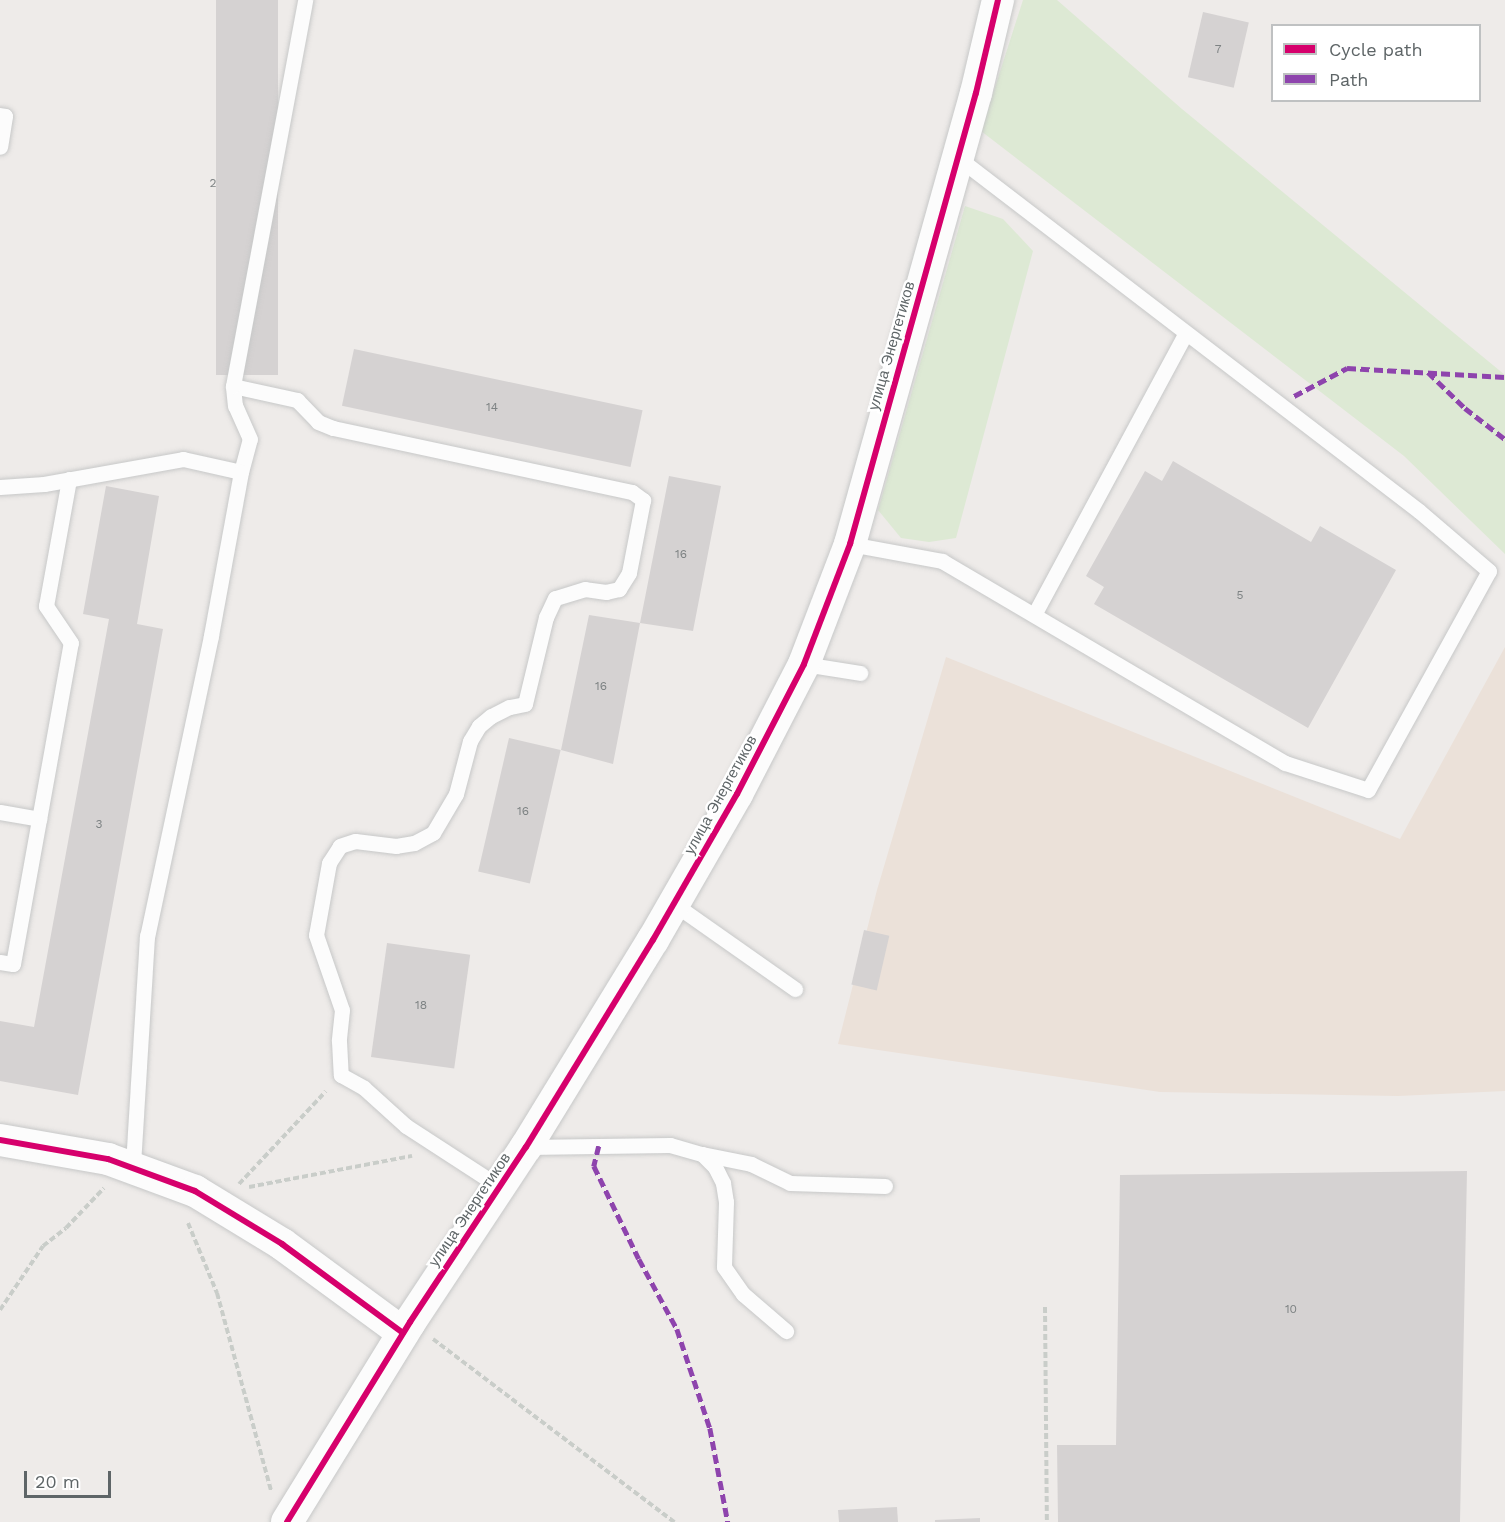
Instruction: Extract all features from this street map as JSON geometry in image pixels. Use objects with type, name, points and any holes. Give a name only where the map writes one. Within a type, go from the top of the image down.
[{"type":"street","name":"улица Энергетиков","points":[[286,1522],[407,1328],[526,1147],[674,904],[737,794],[804,664],[850,544],[976,93],[998,0]]},
{"type":"street","points":[[0,1140],[127,1165],[195,1191],[282,1244],[407,1328]]},
{"type":"lane","points":[[127,1165],[147,936],[211,636],[241,472],[250,439],[236,406],[234,386],[305,0]]},
{"type":"lane","points":[[0,115],[5,116],[0,147]]},
{"type":"lane","points":[[850,544],[942,561],[1035,613],[1285,763],[1368,790],[1489,571],[1419,511],[1185,334],[957,157]]},
{"type":"lane","points":[[1035,613],[1185,334]]},
{"type":"lane","points":[[234,386],[297,400],[318,422],[333,428],[632,492],[643,500],[629,573],[619,589],[606,592],[585,589],[555,598],[546,617],[525,704],[508,707],[478,726],[470,741],[456,794],[433,833],[414,843],[396,846],[356,841],[340,846],[329,864],[316,935],[342,1010],[339,1041],[341,1075],[364,1088],[406,1126],[500,1187]]},
{"type":"lane","points":[[0,487],[69,479],[183,459],[241,472]]},
{"type":"lane","points":[[0,962],[12,964],[72,643],[46,606],[69,479]]},
{"type":"lane","points":[[804,664],[860,673]]},
{"type":"lane","points":[[0,812],[39,819]]},
{"type":"lane","points":[[674,904],[795,989]]},
{"type":"lane","points":[[526,1147],[670,1145],[750,1164],[790,1184],[885,1186]]},
{"type":"lane","points":[[702,1154],[715,1167],[723,1184],[726,1203],[724,1267],[742,1294],[786,1331]]},
{"type":"path","points":[[341,1075],[233,1190],[432,1152],[445,1152]]},
{"type":"path","points":[[0,1310],[43,1246],[98,1198],[127,1165]]},
{"type":"path","points":[[170,1181],[217,1293],[272,1494]]},
{"type":"path","points":[[1045,1307],[1047,1522]]},
{"type":"path","points":[[407,1328],[674,1522]]},
{"type":"shaded area","points":[[1505,647],[1505,1091],[1398,1096],[1160,1092],[838,1044],[877,890],[946,657],[1400,839]]},
{"type":"green space","points":[[1023,0],[1057,0],[1182,109],[1505,375],[1505,554],[1404,456],[981,131]]},
{"type":"green space","points":[[965,206],[1003,219],[1033,251],[956,538],[929,542],[901,538],[878,510]]},
{"type":"building","points":[[216,0],[278,0],[278,375],[216,375]]},
{"type":"building","points":[[1203,12],[1249,23],[1234,88],[1188,77]]},
{"type":"building","points":[[354,349],[643,410],[630,467],[342,406]]},
{"type":"building","points":[[1173,461],[1311,542],[1320,526],[1396,570],[1308,728],[1094,604],[1104,587],[1086,576],[1145,471],[1162,481]]},
{"type":"building","points":[[669,476],[721,486],[693,631],[640,623]]},
{"type":"building","points":[[106,486],[159,496],[137,624],[163,629],[78,1095],[0,1081],[0,1021],[34,1027],[109,619],[83,614]]},
{"type":"building","points":[[589,615],[640,623],[613,764],[561,750]]},
{"type":"building","points":[[509,738],[561,750],[530,883],[478,871]]},
{"type":"building","points":[[864,930],[889,936],[877,990],[851,985]]},
{"type":"building","points":[[387,943],[470,955],[454,1069],[371,1057]]},
{"type":"building","points":[[1467,1171],[1460,1522],[1058,1522],[1057,1445],[1116,1445],[1120,1175]]},
{"type":"building","points":[[897,1507],[898,1522],[839,1522],[838,1510]]},
{"type":"building","points":[[980,1518],[980,1522],[935,1522],[935,1520]]},
{"type":"marked path","points":[[1294,396],[1347,368],[1505,377]]},
{"type":"marked path","points":[[1428,372],[1465,408],[1505,439]]},
{"type":"marked path","points":[[599,1146],[594,1166],[639,1259],[677,1329],[710,1428],[728,1522]]},
{"type":"cycle path","points":[[287,1522],[410,1322],[526,1147],[653,940],[737,794],[804,664],[850,544],[976,93],[998,0]]},
{"type":"cycle path","points":[[0,1140],[108,1159],[195,1191],[282,1244],[403,1333]]}]
